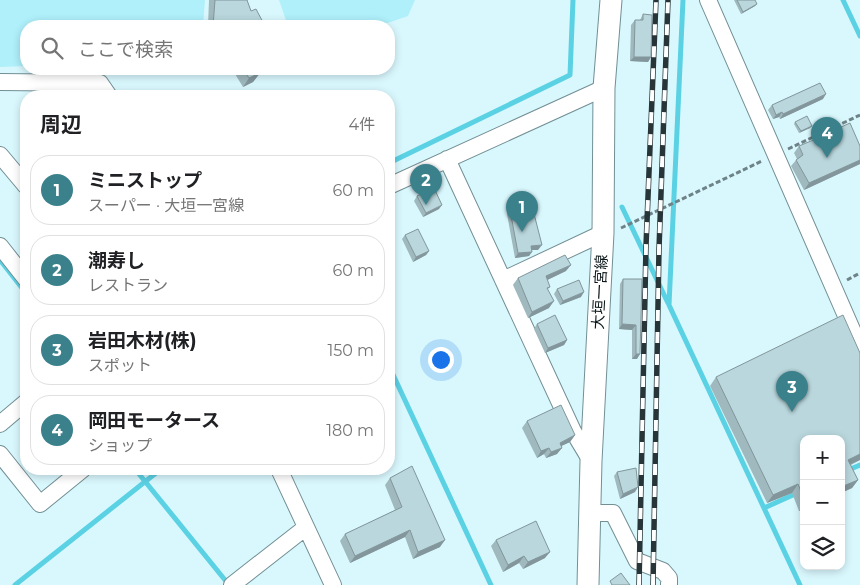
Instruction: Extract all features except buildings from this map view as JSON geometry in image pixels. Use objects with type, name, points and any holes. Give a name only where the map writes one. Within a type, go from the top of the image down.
[{"type":"main road","name":"大垣一宮線","points":[[588,585],[591,461],[603,233],[604,88],[611,0]]},
{"type":"street","points":[[708,0],[860,348]]},
{"type":"street","points":[[0,82],[100,83],[105,90]]},
{"type":"street","points":[[395,183],[604,88]]},
{"type":"street","points":[[0,155],[20,179]]},
{"type":"street","points":[[447,159],[573,431],[591,461]]},
{"type":"street","points":[[503,280],[603,233]]},
{"type":"street","points":[[0,246],[20,271]]},
{"type":"street","points":[[0,424],[20,407]]},
{"type":"street","points":[[0,454],[40,504],[76,475]]},
{"type":"street","points":[[281,475],[333,585]]},
{"type":"street","points":[[591,513],[613,513],[637,561],[662,571],[669,578],[669,585]]},
{"type":"street","points":[[232,585],[305,528]]},
{"type":"path","points":[[603,233],[620,228],[860,115]]},
{"type":"shaded area","points":[[0,0],[205,0],[203,20],[20,20],[20,66],[0,67]]},
{"type":"shaded area","points":[[279,0],[415,0],[408,16],[395,20],[286,20]]},
{"type":"waterway","points":[[395,160],[570,75],[573,0]]},
{"type":"waterway","points":[[683,0],[669,305],[800,585]]},
{"type":"waterway","points":[[843,0],[860,36]]},
{"type":"waterway","points":[[622,207],[668,303]]},
{"type":"waterway","points":[[0,260],[20,285]]},
{"type":"waterway","points":[[395,379],[491,585]]},
{"type":"waterway","points":[[845,471],[860,465]]},
{"type":"waterway","points":[[140,475],[225,580]]},
{"type":"waterway","points":[[15,585],[153,475]]},
{"type":"waterway","points":[[764,508],[800,492]]},
{"type":"railway","points":[[639,585],[646,246],[656,0]]},
{"type":"railway","points":[[653,585],[659,249],[668,0]]},
{"type":"place","name":"岡田モータース","points":[[827,158]]},
{"type":"place","name":"潮寿し","points":[[426,205]]},
{"type":"place","name":"ミニストップ","points":[[522,232]]},
{"type":"place","name":"岩田木材(株)","points":[[792,412]]}]
